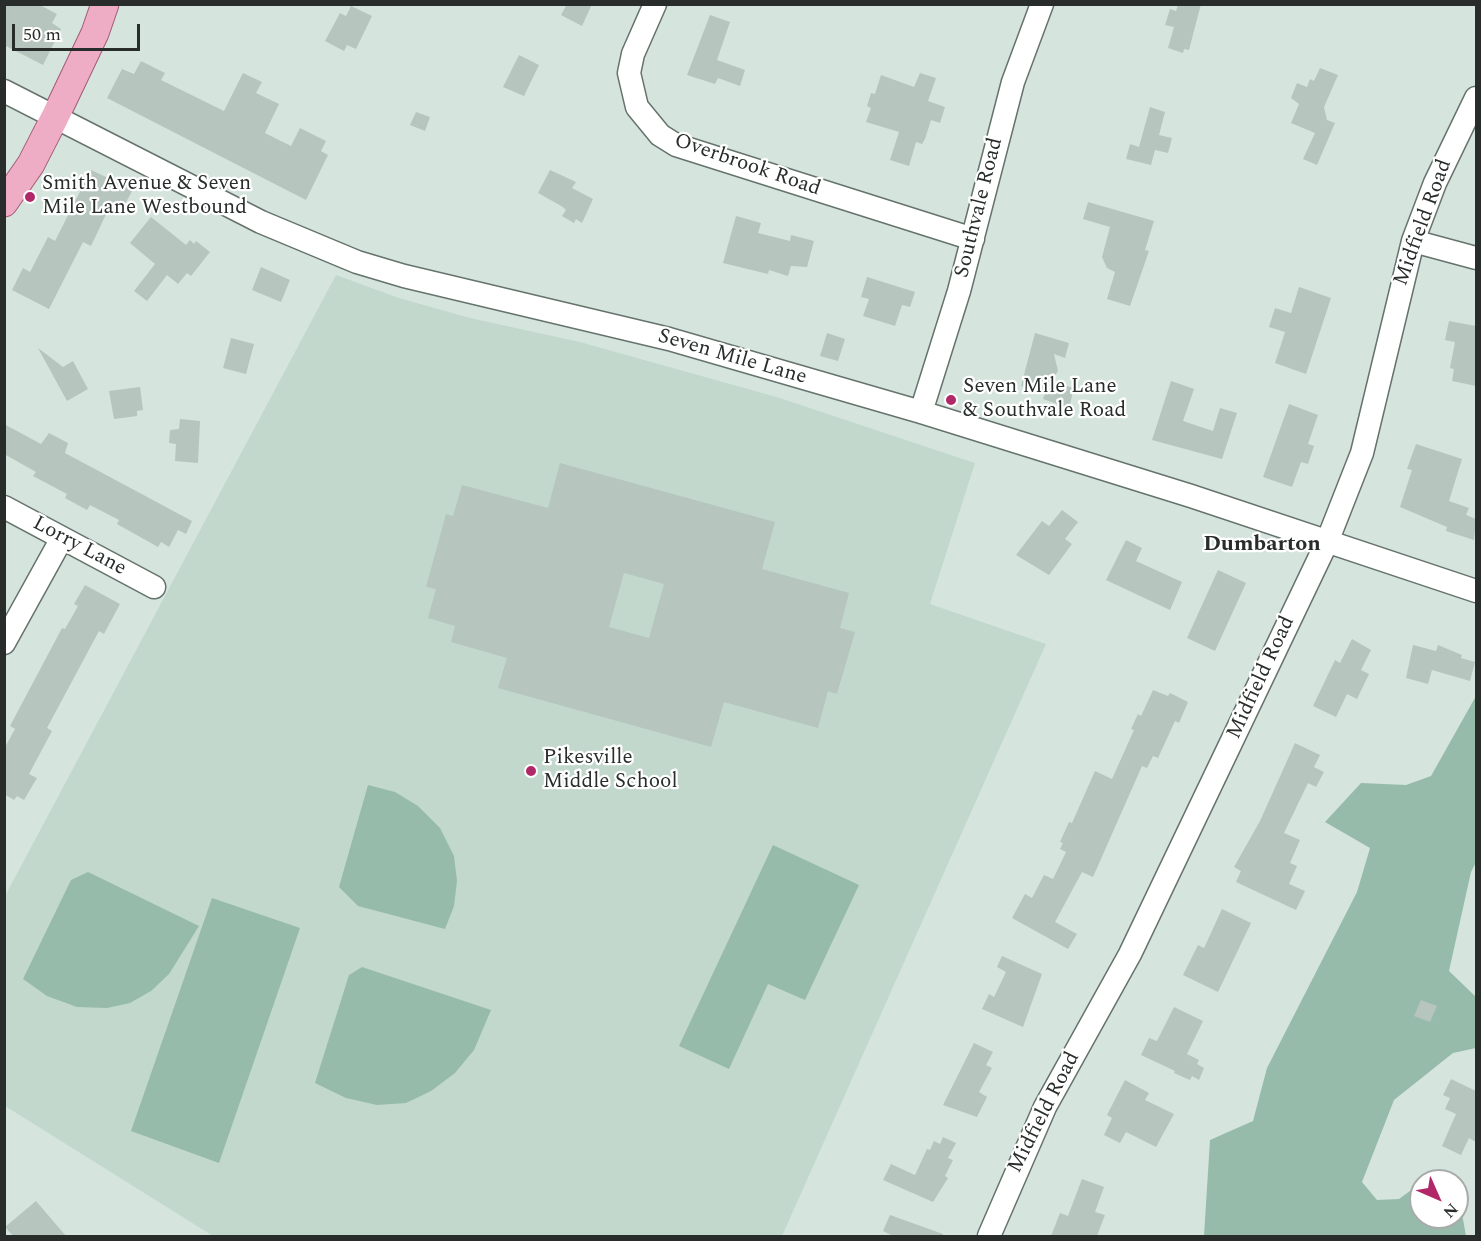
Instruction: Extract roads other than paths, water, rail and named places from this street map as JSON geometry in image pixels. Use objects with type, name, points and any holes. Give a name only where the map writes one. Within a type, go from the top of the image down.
[{"type":"main road","points":[[4,203],[31,164],[55,117],[96,33],[105,4]]},
{"type":"street","name":"Overbrook Road","points":[[654,4],[633,54],[629,72],[638,107],[660,135],[676,145],[973,239]]},
{"type":"street","name":"Southvale Road","points":[[921,412],[973,239],[1013,82],[1042,4]]},
{"type":"street","name":"Seven Mile Lane","points":[[4,91],[261,222],[357,262],[404,276],[669,339],[921,412],[1180,492],[1476,591]]},
{"type":"street","name":"Midfield Road","points":[[988,1236],[1045,1107],[1140,934],[1326,542],[1362,453],[1413,241],[1435,183],[1476,98]]},
{"type":"street","points":[[1413,241],[1476,258]]},
{"type":"street","name":"Lorry Lane","points":[[4,507],[154,587]]},
{"type":"street","points":[[4,643],[62,538]]},
{"type":"place","name":"Smith Avenue & Seven Mile Lane Westbound","points":[[30,197]]},
{"type":"place","name":"Seven Mile Lane & Southvale Road","points":[[951,400]]},
{"type":"place","name":"Pikesville Middle School","points":[[531,771]]},
{"type":"district","name":"Dumbarton","points":[[1262,546]]}]
